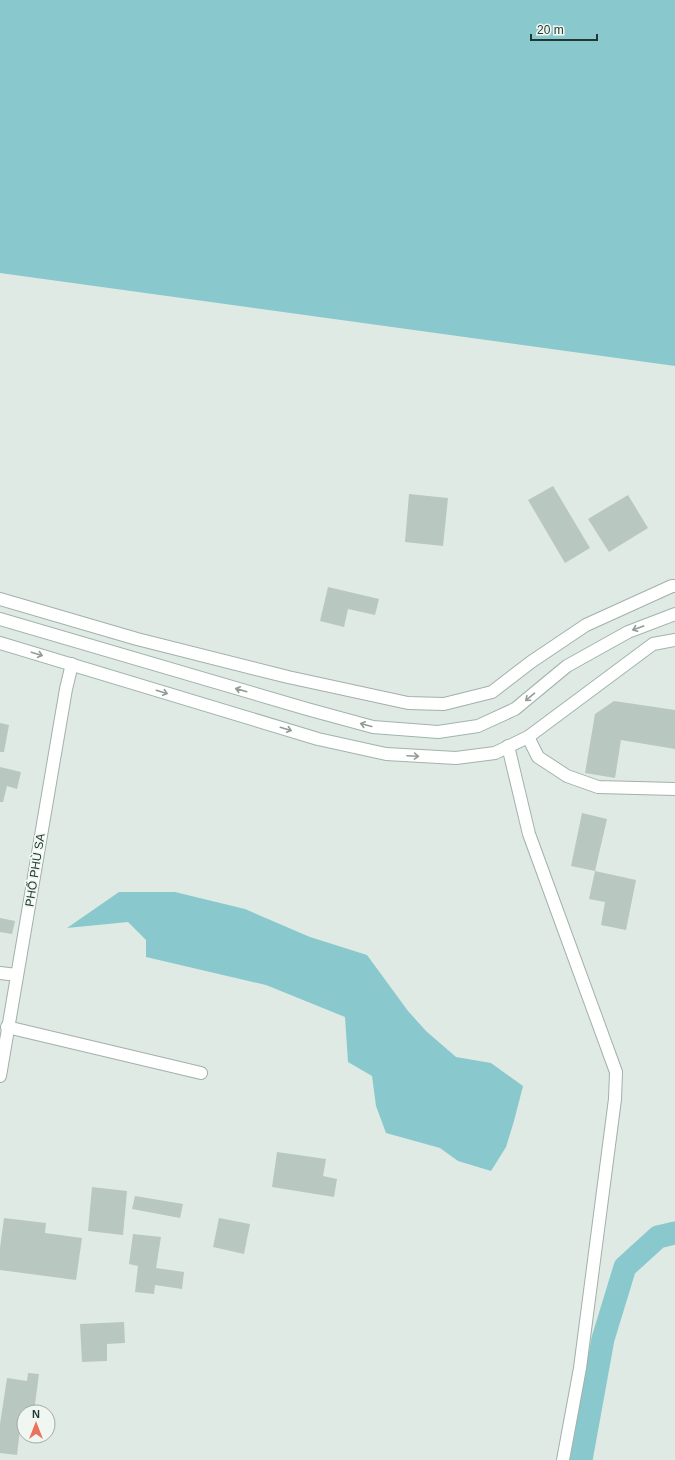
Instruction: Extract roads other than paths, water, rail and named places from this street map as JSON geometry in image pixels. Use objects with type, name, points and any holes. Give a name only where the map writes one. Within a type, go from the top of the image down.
[{"type":"street","points":[[0,599],[137,639],[288,677],[408,702],[444,704],[492,692],[531,662],[586,626],[651,595],[675,586]]},
{"type":"street","points":[[0,619],[307,709],[373,726],[438,732],[478,726],[515,709],[567,666],[628,632],[675,614]]},
{"type":"street","points":[[0,643],[318,738],[386,754],[456,758],[495,753],[528,737],[653,644],[675,640]]},
{"type":"street","name":"PHỐ PHÙ SA","points":[[0,1076],[7,1027],[66,689],[72,664]]},
{"type":"street","points":[[528,737],[538,757],[567,776],[598,787],[675,789]]},
{"type":"street","points":[[508,746],[529,834],[616,1072],[615,1099],[580,1368],[563,1460]]},
{"type":"street","points":[[0,973],[17,975]]},
{"type":"street","points":[[7,1027],[201,1073]]},
{"type":"water","points":[[0,0],[675,0],[675,366],[0,273]]},
{"type":"water","points":[[119,892],[175,892],[245,909],[310,937],[367,955],[408,1011],[426,1031],[456,1057],[491,1063],[523,1086],[506,1147],[491,1171],[458,1161],[440,1148],[386,1133],[376,1106],[372,1076],[348,1062],[345,1017],[266,985],[146,957],[146,940],[128,922],[67,928]]},
{"type":"waterway","points":[[581,1460],[603,1339],[625,1267],[658,1237],[675,1233]]}]
